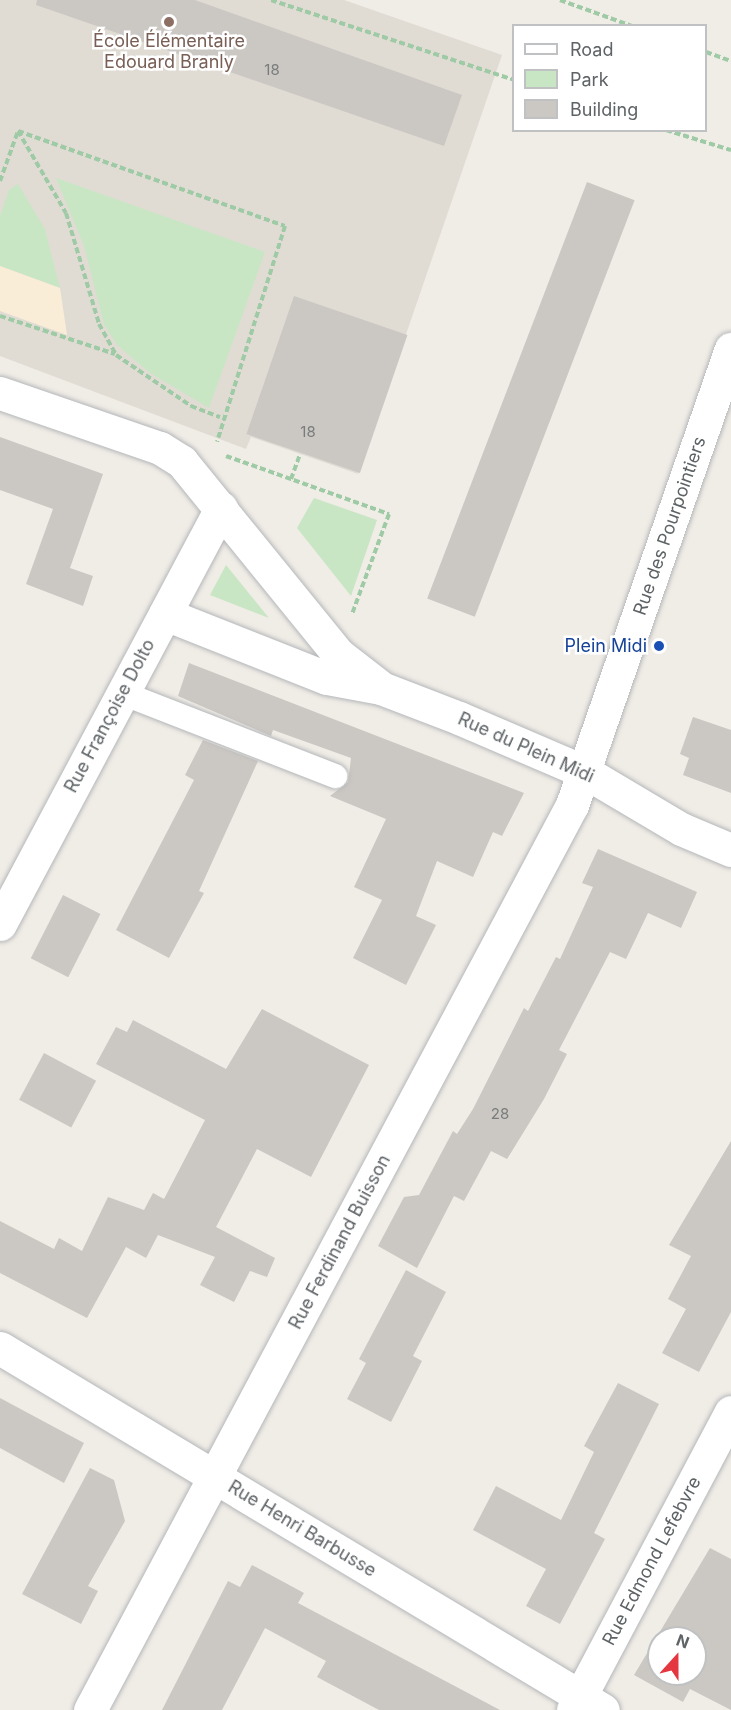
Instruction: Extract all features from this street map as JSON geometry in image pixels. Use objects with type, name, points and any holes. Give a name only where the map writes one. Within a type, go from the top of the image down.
[{"type":"street","name":"Rue des Pourpointiers","points":[[585,772],[731,348]]},
{"type":"street","name":"Rue du Plein Midi","points":[[0,393],[160,448],[182,462],[321,633],[381,688]]},
{"type":"street","name":"Rue Françoise Dolto","points":[[0,924],[221,508]]},
{"type":"street","name":"Rue du Plein Midi","points":[[165,614],[327,678],[381,688],[585,772],[681,829],[731,849]]},
{"type":"street","name":"Rue Ferdinand Buisson","points":[[90,1710],[459,1021],[585,772]]},
{"type":"street","name":"Rue Henri Barbusse","points":[[0,1348],[215,1476],[586,1706]]},
{"type":"street","name":"Rue Edmond Lefebvre","points":[[586,1706],[731,1412]]},
{"type":"lane","points":[[122,693],[335,776]]},
{"type":"path","points":[[271,0],[512,80]]},
{"type":"path","points":[[560,0],[626,24]]},
{"type":"path","points":[[707,53],[731,61]]},
{"type":"path","points":[[0,181],[18,131]]},
{"type":"path","points":[[18,131],[66,213],[99,324],[116,355]]},
{"type":"path","points":[[18,131],[285,226],[214,437]]},
{"type":"path","points":[[672,132],[731,150]]},
{"type":"path","points":[[0,316],[116,355],[190,406],[220,417]]},
{"type":"path","points":[[291,479],[300,454]]},
{"type":"path","points":[[226,456],[389,514],[355,612],[321,633]]},
{"type":"shaded area","points":[[0,0],[344,0],[502,55],[358,474],[251,437],[246,449],[0,356]]},
{"type":"green space","points":[[56,178],[265,252],[209,408],[150,373],[117,345],[104,324],[84,246]]},
{"type":"green space","points":[[18,184],[45,229],[60,288],[0,266],[0,216],[9,190]]},
{"type":"green space","points":[[314,498],[377,520],[351,596],[297,528]]},
{"type":"green space","points":[[226,565],[269,618],[210,595]]},
{"type":"sand","points":[[0,266],[60,288],[67,335],[0,311]]},
{"type":"building","points":[[37,0],[195,0],[462,95],[444,146],[36,5]]},
{"type":"building","points":[[587,182],[635,200],[475,617],[427,598]]},
{"type":"building","points":[[294,296],[407,335],[360,473],[246,434]]},
{"type":"building","points":[[0,437],[103,474],[70,568],[93,576],[83,606],[26,584],[53,509],[0,490]]},
{"type":"building","points":[[189,663],[524,793],[502,836],[493,832],[473,877],[437,861],[416,916],[436,925],[406,985],[353,958],[382,900],[354,887],[386,819],[330,796],[348,782],[351,758],[273,730],[271,736],[178,696]]},
{"type":"building","points":[[693,717],[731,730],[731,793],[683,775],[689,758],[680,754]]},
{"type":"building","points":[[203,740],[258,761],[199,891],[204,893],[169,958],[116,930],[194,780],[185,775]]},
{"type":"building","points":[[598,849],[697,892],[681,928],[648,913],[626,959],[610,952],[559,1050],[567,1054],[544,1099],[507,1159],[491,1151],[464,1201],[454,1196],[417,1268],[378,1246],[404,1197],[419,1195],[453,1131],[457,1134],[473,1109],[524,1008],[528,1011],[556,957],[560,959],[593,887],[582,883]]},
{"type":"building","points":[[63,895],[100,914],[68,977],[31,958]]},
{"type":"building","points":[[262,1009],[369,1065],[311,1177],[257,1149],[216,1227],[275,1258],[267,1277],[250,1271],[234,1302],[200,1285],[215,1257],[158,1235],[146,1258],[126,1247],[87,1318],[0,1273],[0,1221],[54,1249],[59,1238],[82,1251],[108,1197],[144,1210],[153,1193],[164,1199],[205,1120],[96,1064],[116,1027],[127,1032],[133,1020],[226,1069]]},
{"type":"building","points":[[44,1053],[96,1081],[71,1127],[19,1100]]},
{"type":"building","points":[[731,1141],[731,1312],[699,1372],[662,1353],[686,1309],[668,1299],[691,1256],[669,1245]]},
{"type":"building","points":[[406,1270],[446,1292],[413,1356],[422,1361],[391,1422],[347,1399],[366,1363],[359,1359]]},
{"type":"building","points":[[618,1383],[659,1404],[594,1533],[605,1539],[560,1624],[526,1606],[546,1569],[473,1530],[496,1486],[561,1520],[594,1452],[584,1446]]},
{"type":"building","points":[[0,1398],[84,1443],[64,1483],[0,1448]]},
{"type":"building","points":[[90,1468],[114,1480],[125,1521],[88,1586],[98,1591],[81,1624],[22,1594]]},
{"type":"building","points":[[710,1548],[731,1559],[731,1710],[690,1689],[683,1702],[654,1686],[707,1686],[707,1626],[663,1626]]},
{"type":"building","points":[[252,1565],[304,1593],[298,1603],[500,1710],[379,1710],[317,1677],[326,1661],[265,1628],[222,1710],[162,1710],[228,1581],[240,1587]]},
{"type":"building","points":[[647,1653],[647,1682],[634,1675]]},
{"type":"place","name":"École Élémentaire Edouard Branly","points":[[169,22]]},
{"type":"place","name":"Plein Midi","points":[[659,646]]}]
